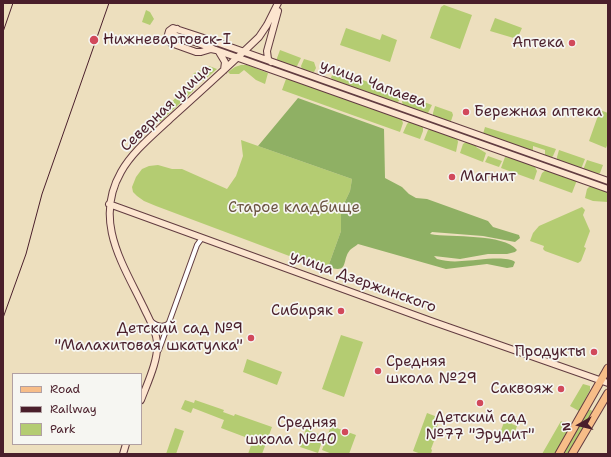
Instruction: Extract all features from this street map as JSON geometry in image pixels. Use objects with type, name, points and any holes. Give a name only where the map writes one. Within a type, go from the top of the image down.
[{"type":"main road","name":"Северная улица","points":[[142,397],[156,358],[157,339],[150,320],[113,243],[109,224],[109,204],[115,184],[130,159],[155,133],[262,33],[279,3]]},
{"type":"main road","points":[[271,62],[268,59],[267,51],[279,3]]},
{"type":"main road","name":"улица Чапаева","points":[[215,50],[199,53],[168,41],[167,36],[169,30],[172,28],[243,52],[608,182]]},
{"type":"main road","name":"улица Чапаева","points":[[177,30],[173,31],[172,33],[215,50],[608,189]]},
{"type":"main road","points":[[215,50],[221,53],[224,60],[224,70]]},
{"type":"main road","points":[[361,101],[363,94]]},
{"type":"main road","name":"улица Дзержинского","points":[[109,204],[196,234],[202,238],[424,318],[604,381]]},
{"type":"main road","points":[[559,454],[585,409],[604,381],[608,368]]},
{"type":"main road","points":[[572,454],[608,393]]},
{"type":"main road","points":[[585,409],[589,406],[593,406],[596,410],[595,415]]},
{"type":"street","name":"Северная улица","points":[[156,358],[197,245],[202,238]]},
{"type":"street","points":[[150,320],[160,326],[166,325],[169,322]]},
{"type":"green space","points":[[444,5],[472,15],[460,49],[430,38],[441,7]]},
{"type":"green space","points":[[146,10],[150,12],[154,19],[150,25],[142,22]]},
{"type":"green space","points":[[495,18],[522,28],[517,39],[490,31]]},
{"type":"green space","points":[[346,28],[380,40],[382,34],[397,40],[390,62],[340,45]]},
{"type":"green space","points":[[280,50],[301,58],[297,66],[295,67],[276,61]]},
{"type":"green space","points":[[304,59],[314,62],[316,68],[314,72],[302,70],[301,66]]},
{"type":"green space","points":[[241,65],[247,65],[268,73],[265,84],[256,80],[244,70],[239,74],[230,74],[228,72]]},
{"type":"green space","points":[[274,65],[359,95],[358,98],[273,67]]},
{"type":"green space","points":[[209,66],[217,69],[203,81],[192,77],[194,73]]},
{"type":"green space","points":[[338,71],[401,94],[399,101],[396,103],[341,84],[331,78],[332,75]]},
{"type":"green space","points":[[286,79],[294,80],[401,118],[403,123],[400,132],[282,90]]},
{"type":"green space","points":[[191,85],[194,88],[193,91],[161,121],[156,121],[156,117],[188,86]]},
{"type":"green space","points":[[405,95],[432,105],[428,113],[427,114],[403,105],[402,102]]},
{"type":"green space","points":[[298,98],[384,129],[385,178],[402,187],[409,194],[416,198],[427,199],[488,221],[493,227],[519,235],[520,238],[515,242],[483,236],[432,232],[430,234],[476,237],[501,241],[517,250],[507,254],[488,254],[460,259],[434,256],[437,259],[455,261],[505,259],[515,262],[513,267],[507,268],[487,264],[446,269],[358,244],[347,254],[342,268],[335,269],[328,267],[341,231],[341,210],[350,191],[352,179],[258,146]]},
{"type":"green space","points":[[365,98],[479,138],[478,141],[365,100]]},
{"type":"green space","points":[[435,106],[452,112],[453,115],[451,121],[433,116]]},
{"type":"green space","points":[[600,110],[608,113],[608,143],[606,148],[589,141]]},
{"type":"green space","points":[[409,122],[423,127],[420,139],[403,133]]},
{"type":"green space","points":[[485,127],[556,149],[551,158],[545,156],[545,150],[533,146],[533,154],[483,134]]},
{"type":"green space","points":[[431,129],[457,138],[458,142],[456,152],[424,140],[428,130]]},
{"type":"green space","points":[[481,139],[579,174],[578,176],[480,141]]},
{"type":"green space","name":"Старое кладбище","points":[[241,140],[352,179],[350,191],[341,210],[341,231],[328,267],[321,267],[308,263],[156,206],[144,201],[133,192],[132,187],[136,177],[142,169],[149,166],[158,165],[172,169],[182,169],[227,189],[236,176],[243,156]]},
{"type":"green space","points":[[466,142],[477,145],[476,147],[486,153],[483,162],[460,153],[463,144]]},
{"type":"green space","points":[[559,150],[585,159],[581,169],[557,160]]},
{"type":"green space","points":[[488,156],[502,161],[499,167],[485,162]]},
{"type":"green space","points":[[505,157],[514,158],[534,165],[537,171],[534,180],[501,168]]},
{"type":"green space","points":[[587,160],[603,165],[600,173],[596,175],[583,170]]},
{"type":"green space","points":[[546,170],[577,180],[572,193],[539,181],[542,173]]},
{"type":"green space","points":[[590,186],[608,192],[608,202],[593,201],[585,198],[587,189]]},
{"type":"green space","points":[[582,207],[585,210],[583,215],[590,231],[584,247],[586,248],[581,261],[578,263],[545,251],[543,249],[544,246],[530,241],[533,233],[539,226]]},
{"type":"green space","points":[[341,335],[363,342],[344,397],[322,389]]},
{"type":"green space","points":[[247,359],[282,372],[277,385],[243,372]]},
{"type":"green space","points":[[583,384],[590,386],[590,390],[579,411],[570,406]]},
{"type":"green space","points":[[185,400],[194,403],[195,400],[224,410],[223,412],[234,416],[235,414],[272,427],[262,454],[248,454],[253,440],[221,428],[224,420],[193,408],[191,413],[181,409]]},
{"type":"green space","points":[[589,410],[593,412],[569,454],[562,454]]},
{"type":"green space","points":[[427,413],[440,418],[435,432],[437,433],[431,449],[431,454],[421,454],[413,451]]},
{"type":"green space","points":[[506,417],[513,419],[512,424],[517,426],[513,438],[500,433]]},
{"type":"green space","points":[[561,421],[569,427],[566,437],[556,454],[542,454]]},
{"type":"green space","points":[[331,426],[356,435],[349,454],[332,454],[322,450]]},
{"type":"green space","points":[[175,428],[184,431],[176,454],[166,454]]},
{"type":"green space","points":[[306,429],[324,436],[318,453],[300,447]]},
{"type":"railway","points":[[3,32],[13,3]]},
{"type":"railway","points":[[3,318],[26,254],[42,194],[109,3]]},
{"type":"place","name":"Нижневартовск-I","points":[[94,40]]},
{"type":"place","name":"Аптека","points":[[572,43]]},
{"type":"place","name":"Бережная аптека","points":[[466,112]]},
{"type":"place","name":"Магнит","points":[[452,177]]},
{"type":"place","name":"Сибиряк","points":[[341,311]]},
{"type":"place","name":"Детский сад №9 \"Малахитовая шкатулка\"","points":[[251,338]]},
{"type":"place","name":"Продукты","points":[[594,352]]},
{"type":"place","name":"Средняя школа №29","points":[[378,371]]},
{"type":"place","name":"Саквояж","points":[[561,389]]},
{"type":"place","name":"Детский сад №77 \"Эрудит\"","points":[[480,403]]},
{"type":"place","name":"Средняя школа №40","points":[[345,432]]}]
